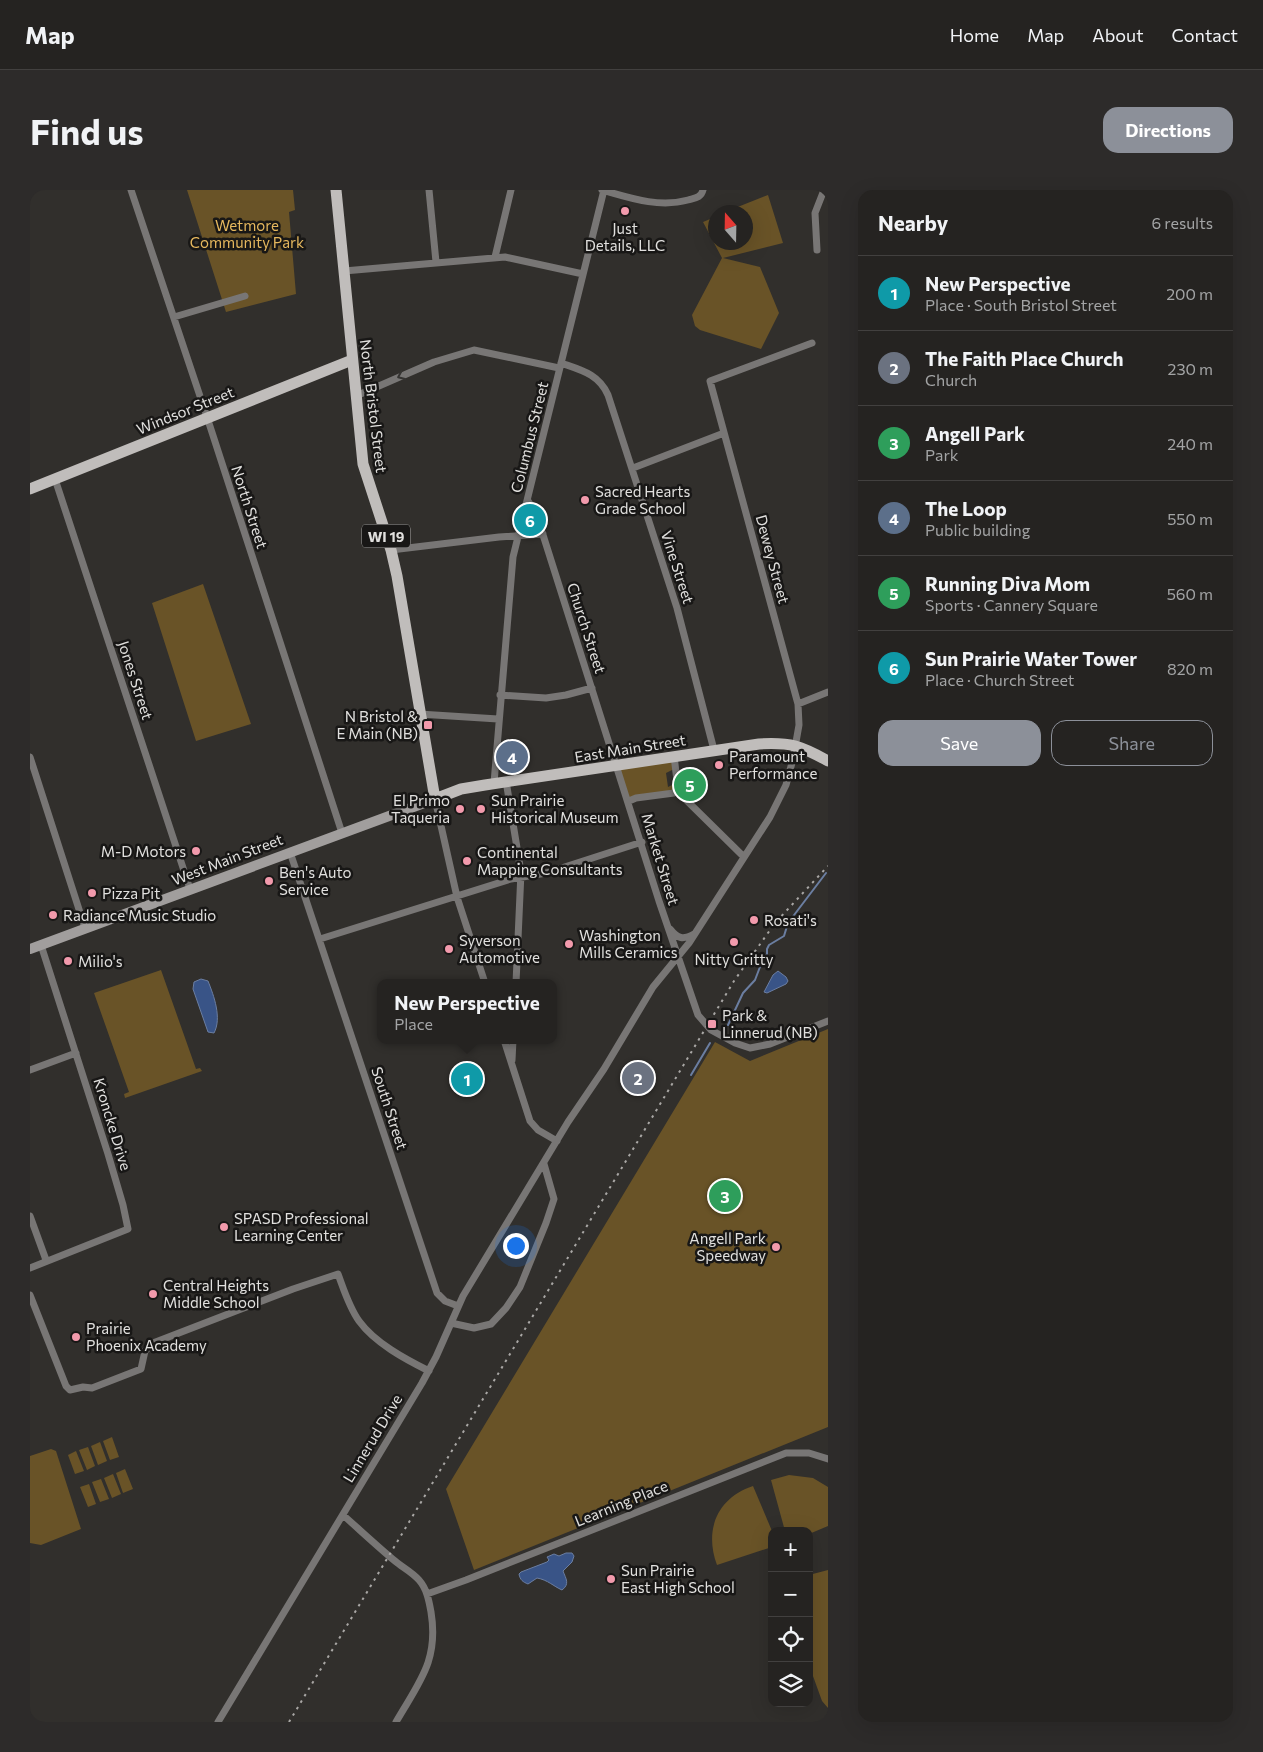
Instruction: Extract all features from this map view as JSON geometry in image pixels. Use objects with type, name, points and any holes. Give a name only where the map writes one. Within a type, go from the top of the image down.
[{"type":"main road","name":"North Bristol Street","points":[[336,190],[363,464],[391,550],[435,799]]},
{"type":"main road","name":"Windsor Street","points":[[30,489],[352,360]]},
{"type":"main road","points":[[325,370],[343,371],[354,376]]},
{"type":"main road","name":"East Main Street","points":[[435,799],[461,789],[494,783],[616,765],[675,760],[714,750],[759,744],[782,743],[795,746],[828,761]]},
{"type":"main road","name":"West Main Street","points":[[30,949],[435,799]]},
{"type":"street","name":"North Street","points":[[131,190],[342,833]]},
{"type":"street","points":[[429,190],[436,262]]},
{"type":"street","points":[[495,257],[511,190]]},
{"type":"street","points":[[603,190],[652,203],[669,204],[697,198],[702,194],[703,190]]},
{"type":"street","name":"Columbus Street","points":[[494,783],[513,557],[603,190]]},
{"type":"street","points":[[818,250],[815,213],[824,190]]},
{"type":"street","points":[[344,272],[505,257],[583,274]]},
{"type":"street","points":[[174,317],[245,296]]},
{"type":"street","name":"Dewey Street","points":[[678,958],[770,816],[786,785],[799,725],[798,704],[710,381],[812,343]]},
{"type":"street","name":"Vine Street","points":[[356,396],[434,362],[474,350],[560,365],[592,375],[602,384],[608,394],[633,468],[677,608],[714,750]]},
{"type":"street","points":[[633,468],[724,432]]},
{"type":"street","name":"Jones Street","points":[[55,479],[190,889]]},
{"type":"street","name":"Church Street","points":[[528,501],[535,512],[543,534],[616,765]]},
{"type":"street","points":[[391,550],[543,534]]},
{"type":"street","points":[[500,695],[546,698],[592,688]]},
{"type":"street","points":[[798,704],[828,692]]},
{"type":"street","points":[[419,714],[498,718]]},
{"type":"street","points":[[30,758],[85,928]]},
{"type":"street","points":[[675,760],[677,789],[744,857]]},
{"type":"street","name":"Market Street","points":[[616,765],[678,958],[695,1007],[702,1021],[727,1039],[750,1048],[770,1044],[828,1020]]},
{"type":"street","points":[[506,781],[521,877],[516,979]]},
{"type":"street","points":[[629,801],[636,798],[674,793],[677,789]]},
{"type":"street","points":[[435,799],[457,897],[484,979]]},
{"type":"street","points":[[320,939],[521,877],[555,870],[642,842]]},
{"type":"street","name":"South Street","points":[[290,852],[437,1293],[445,1301],[458,1306]]},
{"type":"street","points":[[668,926],[678,937],[687,938],[695,934]]},
{"type":"street","name":"Kroncke Drive","points":[[30,1268],[46,1260],[128,1229],[119,1192],[41,945]]},
{"type":"street","name":"Linnerud Drive","points":[[218,1722],[428,1371],[458,1306],[557,1141],[604,1069],[653,987],[678,958]]},
{"type":"street","points":[[505,1044],[530,1120],[538,1130],[557,1141]]},
{"type":"street","points":[[512,1066],[513,1044]]},
{"type":"street","points":[[30,1070],[76,1052]]},
{"type":"street","points":[[451,1323],[474,1328],[491,1324],[506,1308],[520,1287],[554,1199],[544,1164]]},
{"type":"street","points":[[30,1216],[46,1260]]},
{"type":"street","points":[[30,1295],[66,1386],[70,1390],[83,1387],[92,1388],[141,1369],[145,1351],[153,1343],[293,1289],[338,1274],[350,1305],[364,1327],[379,1340],[428,1371]]},
{"type":"street","name":"Learning Place","points":[[427,1594],[483,1574],[786,1453],[809,1453],[828,1459]]},
{"type":"street","points":[[343,1514],[418,1579],[427,1594],[433,1630],[432,1652],[424,1672],[396,1722]]},
{"type":"green space","name":"Wetmore Community Park","points":[[187,190],[293,190],[295,210],[289,212],[296,294],[226,312]]},
{"type":"green space","points":[[768,195],[783,243],[723,258],[760,267],[779,313],[761,349],[700,330],[695,326],[692,315],[722,258],[718,250],[753,250],[753,205],[743,205]]},
{"type":"green space","points":[[708,220],[708,231],[703,222]]},
{"type":"green space","points":[[203,584],[251,724],[196,741],[152,603]]},
{"type":"green space","points":[[674,756],[676,768],[666,773],[668,787],[678,782],[678,789],[629,801],[616,765]]},
{"type":"green space","points":[[161,970],[196,1069],[200,1068],[202,1071],[125,1098],[124,1094],[129,1092],[94,993]]},
{"type":"green space","points":[[828,1029],[828,1427],[474,1570],[446,1489],[715,1042],[750,1061]]},
{"type":"green space","points":[[112,1437],[119,1457],[110,1460],[103,1441]]},
{"type":"green space","points":[[100,1442],[107,1461],[98,1465],[91,1446]]},
{"type":"green space","points":[[88,1447],[95,1466],[87,1470],[79,1450]]},
{"type":"green space","points":[[51,1449],[56,1451],[81,1529],[41,1545],[30,1543],[30,1456]]},
{"type":"green space","points":[[76,1451],[84,1471],[75,1474],[68,1455]]},
{"type":"green space","points":[[125,1469],[133,1489],[123,1493],[116,1473]]},
{"type":"green space","points":[[113,1474],[121,1494],[112,1498],[104,1478]]},
{"type":"green space","points":[[789,1475],[813,1478],[828,1487],[828,1526],[813,1532],[813,1527],[784,1527],[771,1480]]},
{"type":"green space","points":[[101,1479],[109,1499],[100,1502],[92,1482]]},
{"type":"green space","points":[[89,1484],[96,1504],[88,1507],[80,1487]]},
{"type":"green space","points":[[753,1486],[770,1527],[768,1527],[768,1548],[717,1565],[713,1552],[713,1528],[722,1507],[730,1498]]},
{"type":"green space","points":[[828,1570],[828,1708],[822,1701],[813,1676],[813,1574]]},
{"type":"water","points":[[778,971],[786,977],[788,981],[786,984],[767,993],[764,992],[773,975]]},
{"type":"water","points":[[201,979],[208,981],[215,1000],[217,1021],[214,1033],[208,1032],[193,989],[194,982]]},
{"type":"water","points":[[572,1553],[574,1556],[572,1562],[563,1571],[567,1583],[562,1590],[541,1579],[537,1578],[528,1584],[520,1578],[519,1574],[521,1572],[547,1562],[549,1560],[547,1557]]},
{"type":"waterway","points":[[728,1025],[743,993],[755,980],[769,945],[784,936],[788,923],[826,873]]},
{"type":"waterway","points":[[691,1075],[710,1043]]},
{"type":"railway","points":[[289,1722],[734,981],[775,923],[828,866]]},
{"type":"place","name":"Just Details, LLC","points":[[625,211]]},
{"type":"place","name":"Sacred Hearts Grade School","points":[[585,500]]},
{"type":"place","name":"Sun Prairie Water Tower","points":[[530,520]]},
{"type":"place","name":"N Bristol & E Main (NB)","points":[[428,725]]},
{"type":"place","name":"The Loop","points":[[512,757]]},
{"type":"place","name":"Paramount Performance","points":[[719,765]]},
{"type":"place","name":"Running Diva Mom","points":[[690,785]]},
{"type":"place","name":"El Primo Taqueria","points":[[460,809]]},
{"type":"place","name":"Sun Prairie Historical Museum","points":[[481,809]]},
{"type":"place","name":"M-D Motors","points":[[196,851]]},
{"type":"place","name":"Continental Mapping Consultants","points":[[467,861]]},
{"type":"place","name":"Ben's Auto Service","points":[[269,881]]},
{"type":"place","name":"Pizza Pit","points":[[92,893]]},
{"type":"place","name":"Radiance Music Studio","points":[[53,915]]},
{"type":"place","name":"Rosati's","points":[[754,920]]},
{"type":"place","name":"Nitty Gritty","points":[[734,942]]},
{"type":"place","name":"Washington Mills Ceramics","points":[[569,944]]},
{"type":"place","name":"Syverson Automotive","points":[[449,949]]},
{"type":"place","name":"Milio's","points":[[68,961]]},
{"type":"place","name":"Park & Linnerud (NB)","points":[[712,1024]]},
{"type":"place","name":"The Faith Place Church","points":[[638,1078]]},
{"type":"place","name":"New Perspective","points":[[467,1079]]},
{"type":"place","name":"Angell Park","points":[[725,1196]]},
{"type":"place","name":"SPASD Professional Learning Center","points":[[224,1227]]},
{"type":"place","name":"Angell Park Speedway","points":[[776,1247]]},
{"type":"place","name":"Central Heights Middle School","points":[[153,1294]]},
{"type":"place","name":"Prairie Phoenix Academy","points":[[76,1337]]},
{"type":"place","name":"Sun Prairie East High School","points":[[611,1579]]}]
